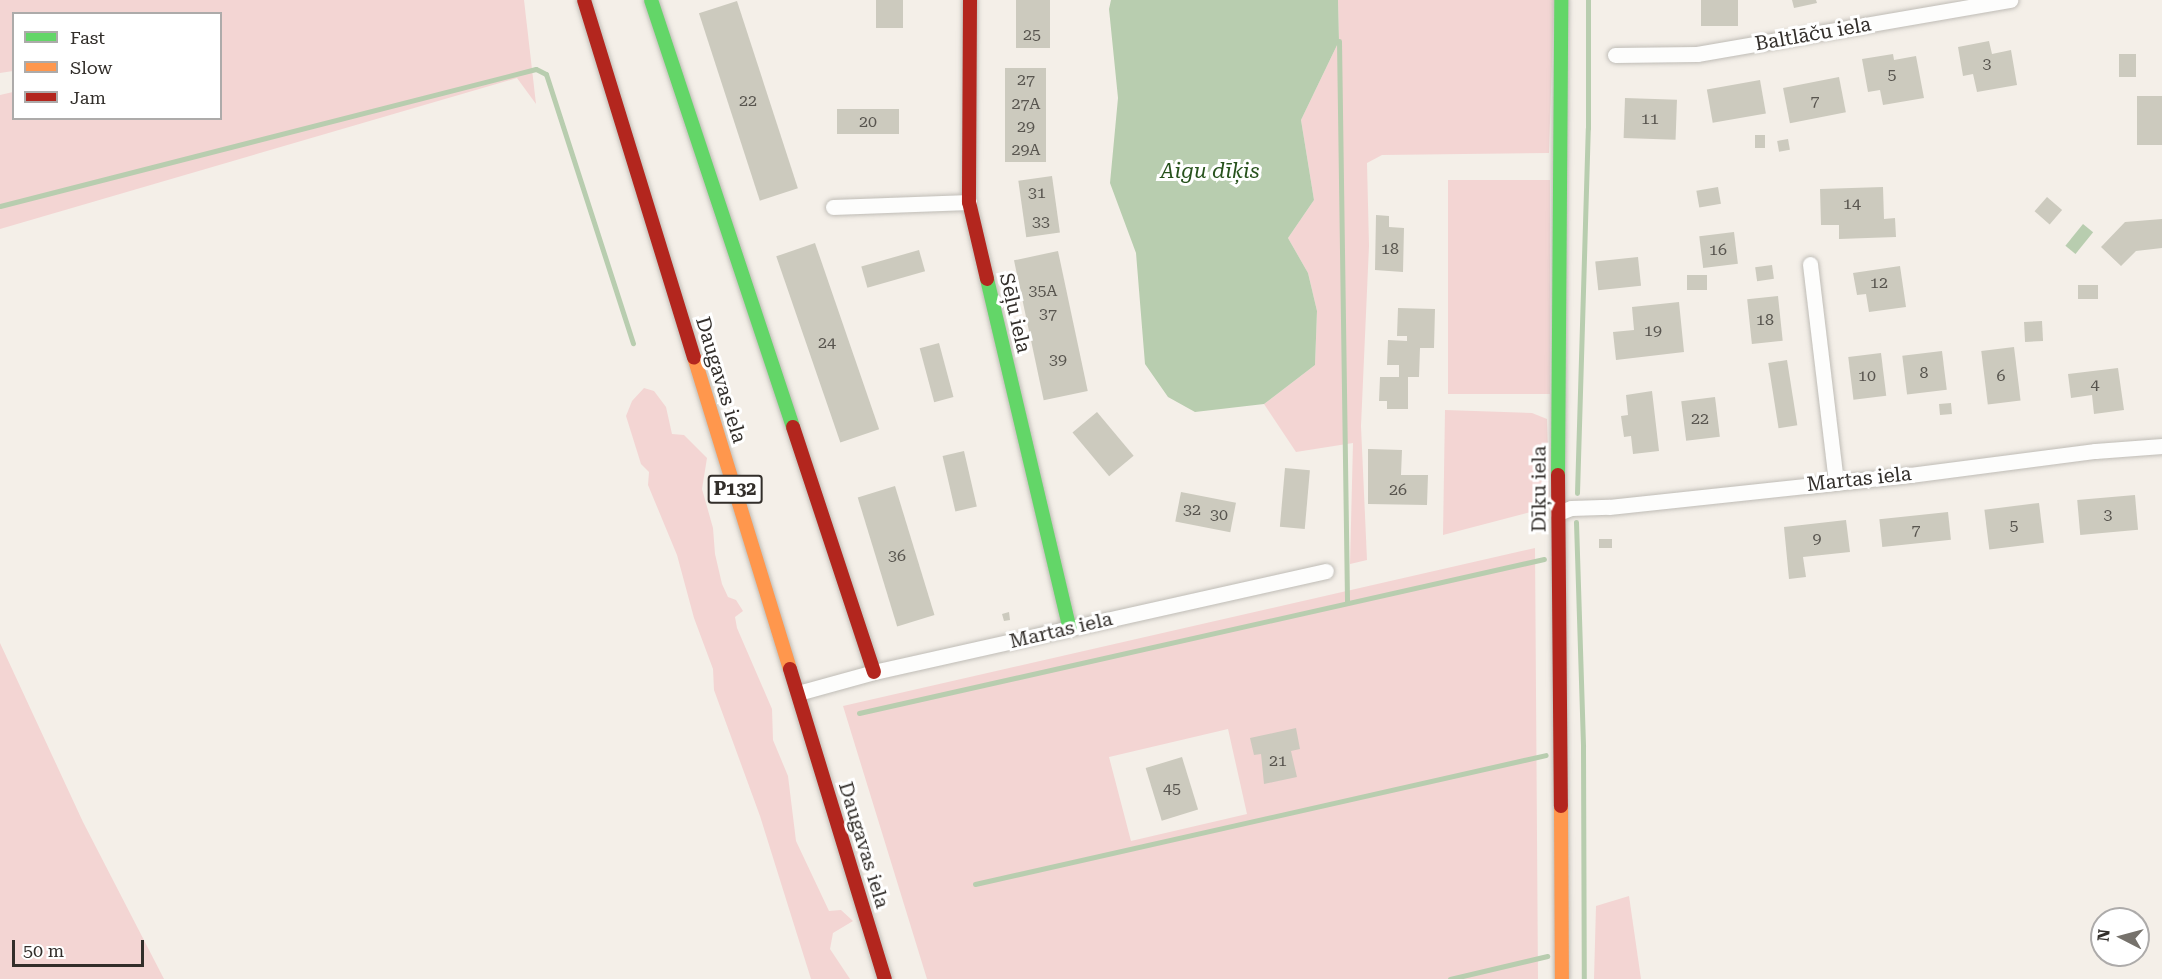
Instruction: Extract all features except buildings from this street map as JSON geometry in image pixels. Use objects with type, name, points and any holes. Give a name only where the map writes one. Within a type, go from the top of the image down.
[{"type":"street","name":"Daugavas iela","points":[[584,0],[885,979]]},
{"type":"street","points":[[651,0],[874,672]]},
{"type":"street","name":"Sēļu iela","points":[[970,0],[969,202],[1070,629]]},
{"type":"street","name":"Dīķu iela","points":[[1561,0],[1558,162],[1558,513],[1562,979]]},
{"type":"street","name":"Baltlāču iela","points":[[1615,55],[1697,54],[2010,0]]},
{"type":"street","points":[[832,207],[969,202]]},
{"type":"street","points":[[1810,264],[1836,481]]},
{"type":"street","name":"Martas iela","points":[[1558,513],[1571,508],[1609,507],[2095,451],[2162,446]]},
{"type":"street","name":"Martas iela","points":[[798,693],[874,672],[1259,584],[1326,571]]},
{"type":"shaded area","points":[[0,0],[524,0],[536,104],[517,78],[0,229],[0,95],[12,92],[12,120],[222,120],[222,12],[12,12],[12,71],[0,73]]},
{"type":"shaded area","points":[[1338,0],[1554,0],[1549,153],[1382,155],[1367,163],[1369,246],[1361,426],[1367,560],[1350,564],[1353,443],[1296,452],[1264,404],[1315,365],[1317,311],[1308,273],[1288,238],[1314,200],[1301,120],[1339,41]]},
{"type":"shaded area","points":[[1448,180],[1550,180],[1550,394],[1448,394]]},
{"type":"shaded area","points":[[644,388],[654,391],[666,407],[672,434],[684,435],[707,458],[702,489],[713,528],[715,554],[722,584],[728,597],[736,600],[743,611],[735,617],[737,628],[772,709],[773,740],[788,776],[796,841],[829,911],[841,910],[853,921],[833,933],[830,949],[850,979],[811,979],[760,816],[714,690],[713,669],[694,618],[677,555],[648,485],[649,472],[641,464],[626,416],[632,401]]},
{"type":"shaded area","points":[[1445,410],[1532,413],[1547,419],[1550,507],[1443,535]]},
{"type":"shaded area","points":[[1535,548],[1538,979],[927,979],[843,706]],"holes":[[[1228,729],[1247,814],[1131,841],[1109,757]]]},
{"type":"shaded area","points":[[0,643],[83,822],[164,979],[0,979]]},
{"type":"shaded area","points":[[1629,896],[1641,979],[1594,979],[1596,906]]},
{"type":"water","name":"Aigu dīķis","points":[[1111,0],[1338,0],[1339,41],[1301,120],[1314,200],[1288,238],[1308,273],[1317,311],[1315,365],[1264,404],[1195,412],[1168,397],[1145,364],[1136,253],[1110,183],[1118,98],[1109,9]]},
{"type":"water","points":[[2083,224],[2093,232],[2075,254],[2065,246]]},
{"type":"waterway","points":[[1577,493],[1588,128],[1588,0]]},
{"type":"waterway","points":[[1339,41],[1347,603]]},
{"type":"waterway","points":[[0,206],[536,69],[546,74],[633,343]]},
{"type":"waterway","points":[[1576,522],[1583,747],[1584,979]]},
{"type":"waterway","points":[[859,713],[1544,559]]},
{"type":"waterway","points":[[975,884],[1546,755]]},
{"type":"waterway","points":[[1450,979],[1547,956]]},
{"type":"traffic: fast","points":[[651,0],[793,427]]},
{"type":"traffic: fast","points":[[1558,475],[1561,0]]},
{"type":"traffic: fast","points":[[987,279],[1070,629]]},
{"type":"traffic: slow","points":[[694,357],[790,669]]},
{"type":"traffic: slow","points":[[1561,806],[1562,979]]},
{"type":"traffic: jam","points":[[584,0],[694,357]]},
{"type":"traffic: jam","points":[[970,0],[969,202],[987,279]]},
{"type":"traffic: jam","points":[[793,427],[874,672]]},
{"type":"traffic: jam","points":[[1558,475],[1561,806]]},
{"type":"traffic: jam","points":[[790,669],[885,979]]}]
